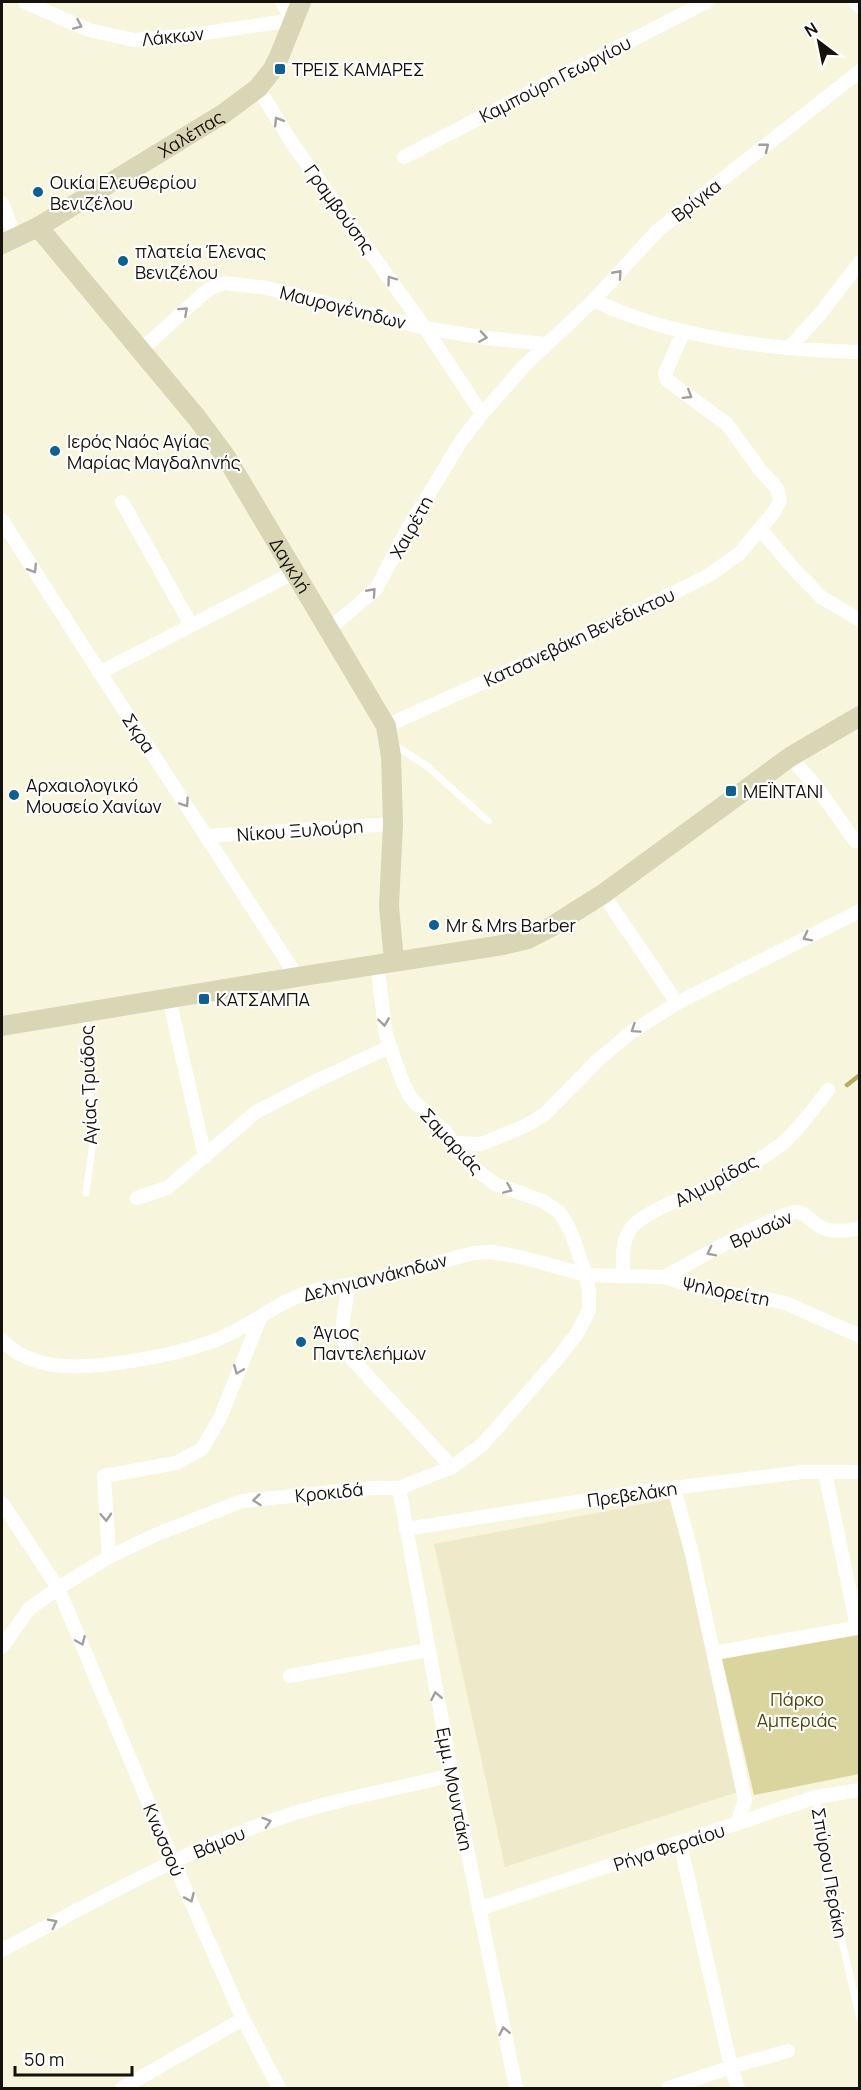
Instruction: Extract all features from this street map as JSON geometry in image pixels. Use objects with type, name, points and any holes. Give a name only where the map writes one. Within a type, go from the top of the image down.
[{"type":"street","name":"Λάκκων","points":[[25,2],[88,30],[134,40],[184,36],[292,20]]},
{"type":"street","points":[[282,2],[292,20]]},
{"type":"street","name":"Χαλέπας","points":[[8,240],[38,227],[223,114],[258,88],[273,69],[301,2]]},
{"type":"street","name":"Καμπούρη Γεωργίου","points":[[404,157],[706,2]]},
{"type":"street","points":[[855,2],[860,7]]},
{"type":"street","name":"Βρίγκα","points":[[547,344],[594,300],[657,231],[860,71]]},
{"type":"street","name":"Γραμβούσης","points":[[258,88],[294,146],[425,328],[482,414]]},
{"type":"street","points":[[2,203],[8,240]]},
{"type":"street","name":"Δαγκλή","points":[[38,227],[197,418],[226,457],[387,733],[393,824],[385,962]]},
{"type":"street","points":[[789,348],[820,314],[860,262]]},
{"type":"street","name":"Μαυρογένηδων","points":[[141,350],[204,293],[224,283],[267,288],[425,328],[486,338],[547,344]]},
{"type":"street","points":[[594,300],[636,319],[756,345],[860,351]]},
{"type":"street","name":"Κατσανεβάκη Βενέδικτου","points":[[387,733],[709,575],[740,553],[774,512],[780,501],[777,488],[761,471],[727,424],[670,384],[665,376],[684,331]]},
{"type":"street","name":"Χαιρέτη","points":[[328,630],[376,589],[406,532],[461,441],[482,414],[547,344]]},
{"type":"street","points":[[122,502],[190,625]]},
{"type":"street","name":"Σκρα","points":[[2,520],[297,976]]},
{"type":"street","points":[[760,529],[821,597],[860,620]]},
{"type":"street","points":[[99,672],[294,572]]},
{"type":"street","points":[[2,1026],[297,976],[503,945],[528,939],[603,894],[790,757],[860,716]]},
{"type":"street","points":[[790,757],[816,786],[855,841]]},
{"type":"street","name":"Νίκου Ξυλούρη","points":[[207,836],[393,824]]},
{"type":"street","points":[[603,894],[677,1003]]},
{"type":"street","points":[[453,1143],[482,1144],[525,1126],[545,1114],[597,1061],[630,1033],[677,1003],[860,911]]},
{"type":"street","name":"Σαμαριάς","points":[[385,962],[384,1024],[389,1047],[411,1098],[446,1132],[470,1165],[495,1184],[543,1201],[558,1212],[571,1232],[586,1275]]},
{"type":"street","points":[[169,998],[205,1157]]},
{"type":"street","points":[[137,1198],[168,1188],[256,1112],[389,1047]]},
{"type":"street","name":"Αλμυρίδας","points":[[623,1275],[623,1252],[626,1240],[636,1224],[660,1209],[714,1185],[783,1142],[803,1122],[828,1090]]},
{"type":"street","name":"Βρυσών","points":[[664,1277],[794,1211],[803,1213],[821,1228],[836,1230],[860,1228]]},
{"type":"street","name":"Δεληγιαννάκηδων","points":[[2,1340],[18,1353],[55,1365],[108,1364],[155,1357],[217,1340],[295,1296],[318,1288],[349,1285],[473,1253],[492,1252],[521,1257],[586,1275]]},
{"type":"street","name":"Ψηλορείτη","points":[[586,1275],[664,1277],[717,1293],[758,1297],[785,1303],[860,1336]]},
{"type":"street","name":"Κροκιδά","points":[[2,1647],[29,1609],[58,1588],[109,1557],[155,1535],[242,1501],[373,1488],[399,1488],[452,1467],[482,1445],[560,1357],[578,1332],[589,1310],[586,1275]]},
{"type":"street","points":[[349,1285],[342,1331],[344,1346],[351,1358],[452,1467]]},
{"type":"street","points":[[109,1557],[104,1476],[176,1462],[202,1449],[220,1418],[261,1316]]},
{"type":"street","name":"Πρεβελάκη","points":[[406,1528],[674,1488],[802,1472],[860,1472]]},
{"type":"street","points":[[713,1653],[858,1627],[825,1472]]},
{"type":"street","name":"Εμμ. Μουντάκη","points":[[399,1488],[452,1775],[516,2088]]},
{"type":"street","points":[[674,1488],[692,1554],[746,1800],[737,1824]]},
{"type":"street","name":"Κνωσσού","points":[[2,1503],[58,1588],[173,1861],[243,2019],[279,2088]]},
{"type":"street","points":[[290,1676],[428,1650]]},
{"type":"street","name":"Βάμου","points":[[2,1950],[173,1861],[257,1826],[297,1812],[452,1775]]},
{"type":"street","name":"Ρήγα Φεραίου","points":[[479,1909],[816,1797],[860,1790]]},
{"type":"street","points":[[680,1843],[730,2067],[738,2088]]},
{"type":"street","points":[[122,2088],[243,2019]]},
{"type":"street","points":[[669,2088],[730,2067],[788,2051]]},
{"type":"lane","points":[[387,733],[488,821]]},
{"type":"lane","name":"Αγίας Τριάδος","points":[[86,1013],[93,1142],[86,1193]]},
{"type":"lane","name":"Σπύρου Περάκη","points":[[816,1797],[825,1868],[860,2019]]},
{"type":"shaded area","points":[[674,1498],[741,1791],[505,1867],[434,1544]]},
{"type":"green space","name":"Πάρκο Αμπεριάς","points":[[859,1635],[859,1774],[754,1795],[722,1659]]},
{"type":"waterway","points":[[847,1085],[860,1075]]},
{"type":"place","name":"ΤΡΕΙΣ ΚΑΜΑΡΕΣ","points":[[280,69]]},
{"type":"place","name":"Οικία Ελευθερίου Βενιζέλου","points":[[38,192]]},
{"type":"place","name":"πλατεία Έλενας Βενιζέλου","points":[[123,261]]},
{"type":"place","name":"Ιερός Ναός Αγίας Μαρίας Μαγδαληνής","points":[[55,451]]},
{"type":"place","name":"ΜΕΪΝΤΑΝΙ","points":[[731,791]]},
{"type":"place","name":"Αρχαιολογικό Μουσείο Χανίων","points":[[14,795]]},
{"type":"place","name":"Mr & Mrs Barber","points":[[434,925]]},
{"type":"place","name":"ΚΑΤΣΑΜΠΑ","points":[[204,999]]},
{"type":"place","name":"Άγιος Παντελεήμων","points":[[301,1342]]}]
